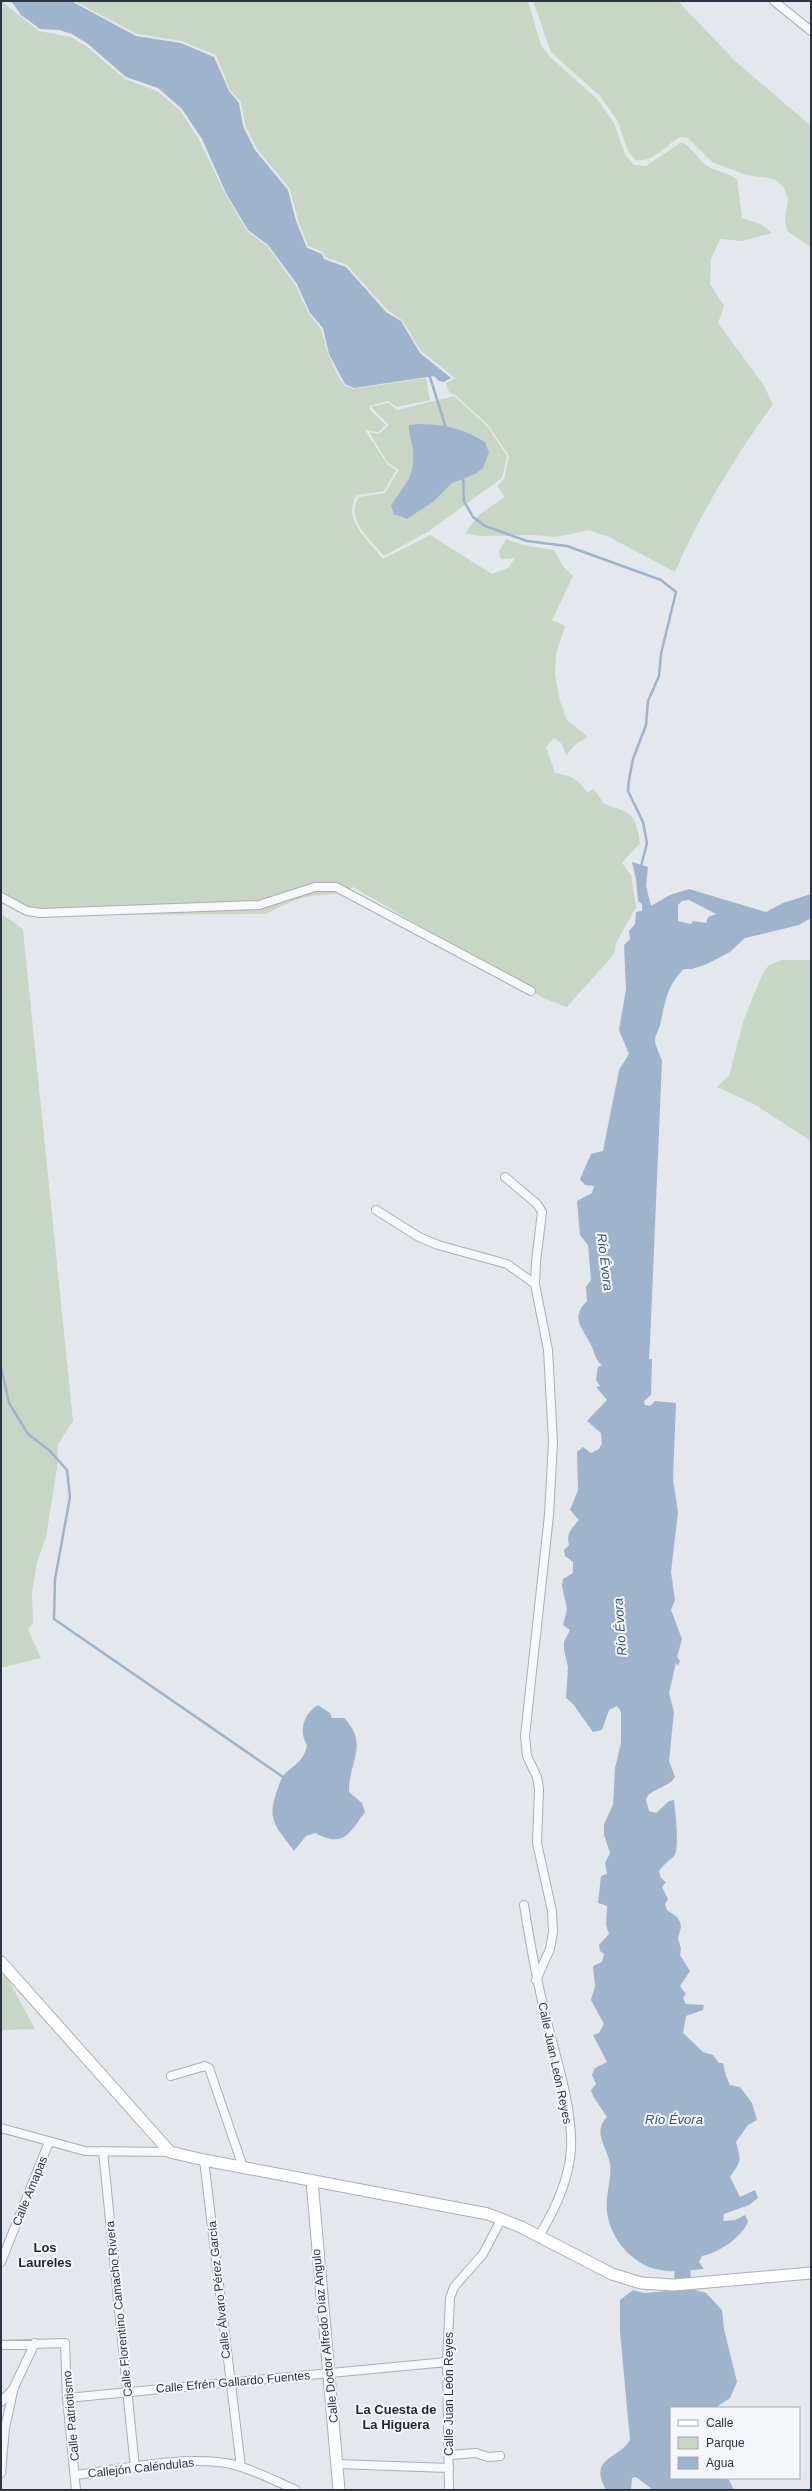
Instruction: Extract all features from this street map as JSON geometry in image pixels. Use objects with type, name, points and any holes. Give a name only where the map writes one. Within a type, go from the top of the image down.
[{"type":"street","points":[[774,1],[811,31]]},
{"type":"street","points":[[1,897],[27,911],[57,912],[251,905],[315,887],[336,887],[531,991]]},
{"type":"street","points":[[505,1178],[537,1204],[542,1212],[536,1262],[536,1284],[548,1350],[553,1442],[549,1515],[525,1736],[527,1756],[537,1777],[539,1789],[537,1843],[552,1911],[553,1932],[550,1949],[536,1980]]},
{"type":"street","points":[[376,1210],[419,1237],[507,1264],[536,1284]]},
{"type":"street","name":"Calle Juan León Reyes","points":[[524,1905],[536,1980],[566,2102],[571,2149],[568,2169],[562,2188],[551,2216],[539,2236]]},
{"type":"street","points":[[1,1962],[170,2152]]},
{"type":"street","points":[[171,2076],[205,2066],[209,2068],[243,2167]]},
{"type":"street","points":[[1,2128],[85,2151],[103,2150],[170,2152],[312,2181],[473,2209],[502,2218],[612,2274],[640,2283],[674,2285],[811,2272]]},
{"type":"street","name":"Calle Amapas","points":[[1,2262],[49,2142]]},
{"type":"street","name":"Calle Florentino Camacho Rivera","points":[[103,2150],[135,2468]]},
{"type":"street","name":"Calle Álvaro Pérez García","points":[[204,2160],[241,2467]]},
{"type":"street","name":"Calle Doctor Alfredo Díaz Angulo","points":[[312,2181],[338,2464],[339,2490]]},
{"type":"street","name":"Calle Juan León Reyes","points":[[448,2490],[450,2454],[447,2362],[452,2292],[483,2254],[502,2218]]},
{"type":"street","name":"Calle Patriotismo","points":[[35,2343],[64,2342],[67,2398],[76,2475],[76,2490]]},
{"type":"street","points":[[1,2345],[35,2343],[14,2387],[5,2428],[1,2473]]},
{"type":"street","name":"Calle Efrén Gallardo Fuentes","points":[[67,2398],[447,2362]]},
{"type":"street","points":[[1,2402],[14,2387]]},
{"type":"street","points":[[450,2454],[474,2453],[488,2457],[500,2456]]},
{"type":"street","name":"Callejón Caléndulas","points":[[76,2475],[192,2462],[222,2463],[241,2467],[296,2490]]},
{"type":"street","points":[[338,2464],[449,2468]]},
{"type":"green space","points":[[1,1],[39,31],[71,37],[86,46],[125,79],[157,91],[180,110],[199,140],[225,193],[247,231],[267,246],[295,284],[309,314],[321,329],[328,354],[344,385],[353,389],[426,378],[430,400],[397,407],[388,401],[369,406],[370,410],[386,425],[378,432],[365,430],[387,464],[396,470],[384,491],[357,495],[353,504],[352,513],[364,537],[383,559],[430,535],[492,574],[508,568],[515,558],[501,559],[499,551],[506,539],[523,545],[554,550],[563,566],[573,576],[552,620],[565,626],[556,654],[555,675],[560,701],[567,720],[588,737],[576,744],[566,755],[562,744],[554,738],[546,747],[555,773],[574,778],[587,792],[594,789],[604,804],[626,812],[631,816],[636,826],[640,843],[622,863],[631,875],[636,907],[616,943],[615,953],[567,1007],[543,998],[353,887],[342,892],[301,899],[285,904],[266,914],[42,915],[1,894]]},
{"type":"green space","points":[[74,1],[528,1],[541,45],[549,56],[597,99],[614,123],[625,155],[634,165],[646,166],[682,142],[689,147],[707,166],[737,179],[742,218],[761,224],[772,233],[743,241],[720,239],[711,259],[710,284],[724,306],[718,323],[763,384],[773,404],[707,507],[675,572],[609,537],[588,530],[557,537],[532,535],[479,536],[465,533],[480,514],[505,497],[497,486],[504,479],[509,456],[488,425],[455,395],[449,392],[446,383],[455,378],[421,351],[402,320],[387,310],[347,265],[325,257],[323,252],[308,246],[298,220],[290,189],[257,149],[245,125],[241,102],[230,90],[216,55],[181,41],[137,34]]},
{"type":"green space","points":[[533,1],[678,1],[735,61],[811,126],[811,247],[787,231],[785,220],[788,199],[783,186],[774,179],[746,175],[712,162],[688,138],[680,137],[659,153],[648,159],[635,160],[628,151],[617,120],[600,96],[551,52]]},
{"type":"green space","points":[[454,396],[487,426],[507,456],[502,478],[429,531],[384,556],[361,529],[355,514],[355,505],[359,497],[385,493],[399,470],[388,463],[369,432],[379,434],[389,425],[371,407],[388,403],[397,410]]},
{"type":"green space","points":[[1,914],[23,930],[73,1421],[58,1444],[57,1468],[46,1537],[37,1563],[32,1593],[33,1622],[28,1630],[41,1658],[1,1668]]},
{"type":"green space","points":[[782,960],[811,960],[811,1141],[754,1104],[717,1087],[729,1076],[744,1019],[763,973],[769,965]]},
{"type":"green space","points":[[1,1972],[9,1981],[35,2029],[1,2030]]},
{"type":"water","points":[[11,1],[71,1],[136,36],[181,43],[214,57],[229,91],[239,103],[243,126],[255,150],[288,190],[296,221],[307,248],[322,254],[324,259],[346,267],[386,312],[401,321],[420,353],[451,378],[444,382],[439,381],[434,376],[354,388],[345,384],[329,354],[323,328],[310,313],[297,284],[268,245],[248,230],[226,193],[202,139],[182,109],[158,88],[126,77],[88,44],[72,34],[59,30],[40,29],[21,15]]},
{"type":"water","points":[[409,425],[444,426],[468,433],[485,442],[489,453],[483,468],[475,474],[452,483],[434,501],[407,519],[394,514],[391,506],[405,486],[411,474],[413,450]]},
{"type":"water","name":"Río Évora","points":[[632,862],[648,867],[646,886],[651,906],[670,895],[689,889],[766,912],[783,903],[811,894],[811,918],[799,925],[745,938],[730,952],[707,964],[692,969],[684,969],[678,975],[670,988],[655,1038],[662,1061],[649,1359],[652,1359],[651,1395],[644,1401],[645,1405],[650,1406],[655,1401],[676,1403],[673,1479],[678,1512],[671,1572],[675,1600],[671,1610],[682,1639],[677,1657],[680,1661],[678,1666],[676,1663],[669,1693],[674,1712],[669,1761],[675,1777],[668,1784],[651,1793],[646,1800],[649,1811],[656,1813],[669,1801],[674,1800],[677,1829],[676,1852],[659,1871],[661,1878],[666,1882],[662,1887],[668,1899],[665,1904],[667,1910],[677,1917],[680,1922],[681,1927],[678,1938],[681,1949],[680,1955],[690,1971],[680,1986],[686,1994],[683,1998],[686,2004],[704,2005],[703,2010],[686,2016],[683,2033],[703,2052],[713,2055],[719,2063],[723,2063],[730,2085],[740,2087],[752,2103],[757,2120],[748,2125],[736,2142],[739,2160],[737,2167],[730,2177],[740,2197],[755,2190],[758,2198],[749,2205],[724,2214],[723,2221],[735,2220],[745,2215],[748,2221],[745,2227],[741,2233],[722,2248],[702,2256],[699,2262],[704,2269],[676,2271],[656,2269],[635,2259],[627,2252],[614,2234],[609,2223],[607,2212],[610,2164],[602,2140],[601,2128],[607,2117],[593,2096],[591,2090],[596,2084],[592,2075],[595,2068],[607,2062],[593,2035],[599,2033],[604,2024],[591,2000],[595,1986],[593,1966],[602,1962],[604,1954],[600,1951],[599,1945],[609,1934],[606,1925],[607,1906],[598,1903],[601,1876],[607,1874],[605,1863],[610,1853],[604,1835],[604,1824],[613,1805],[615,1768],[621,1743],[621,1712],[617,1706],[609,1710],[602,1730],[593,1732],[573,1704],[566,1698],[568,1667],[564,1650],[564,1642],[570,1630],[563,1625],[567,1609],[562,1586],[563,1579],[573,1573],[573,1562],[565,1556],[564,1550],[569,1545],[568,1538],[570,1532],[579,1520],[570,1510],[578,1490],[577,1452],[583,1447],[591,1453],[599,1449],[602,1443],[601,1433],[587,1421],[607,1400],[596,1387],[600,1386],[596,1380],[598,1367],[602,1365],[596,1358],[592,1346],[581,1327],[578,1318],[579,1312],[587,1301],[586,1287],[591,1280],[588,1245],[580,1235],[577,1201],[592,1193],[594,1186],[585,1185],[580,1179],[591,1154],[603,1151],[619,1070],[629,1054],[619,1030],[626,989],[624,945],[630,939],[629,931],[635,924],[636,912],[642,911],[642,904],[638,901],[636,879]],"holes":[[[689,900],[716,914],[708,917],[706,923],[693,921],[691,924],[678,921],[678,905],[682,901]]]},
{"type":"water","points":[[318,1705],[330,1713],[332,1718],[344,1718],[352,1727],[356,1736],[356,1754],[351,1772],[349,1792],[362,1803],[365,1812],[355,1827],[345,1836],[339,1839],[333,1839],[315,1833],[306,1836],[294,1851],[276,1825],[272,1811],[273,1803],[283,1776],[298,1763],[306,1751],[307,1745],[303,1734],[304,1723],[309,1713]]},
{"type":"water","points":[[692,2289],[706,2293],[722,2310],[724,2329],[737,2382],[730,2398],[716,2407],[670,2407],[670,2479],[726,2479],[729,2480],[734,2490],[653,2490],[636,2477],[632,2478],[631,2490],[606,2490],[601,2479],[600,2471],[607,2460],[625,2447],[630,2440],[620,2332],[620,2300],[633,2290],[644,2293]]},
{"type":"waterway","points":[[429,374],[446,428]]},
{"type":"waterway","points":[[463,476],[464,501],[473,517],[485,526],[527,541],[567,546],[661,580],[676,592],[661,654],[659,676],[648,701],[646,725],[633,759],[629,780],[628,791],[643,822],[647,843],[641,866]]},
{"type":"waterway","points":[[1,1367],[9,1403],[28,1434],[50,1451],[67,1470],[70,1497],[55,1579],[54,1619],[283,1777]]},
{"type":"waterway","name":"Río Évora","points":[[682,2301],[683,2250]]},
{"type":"district","name":"Los Laureles","points":[[45,2254]]},
{"type":"district","name":"La Cuesta de La Higuera","points":[[396,2416]]}]
